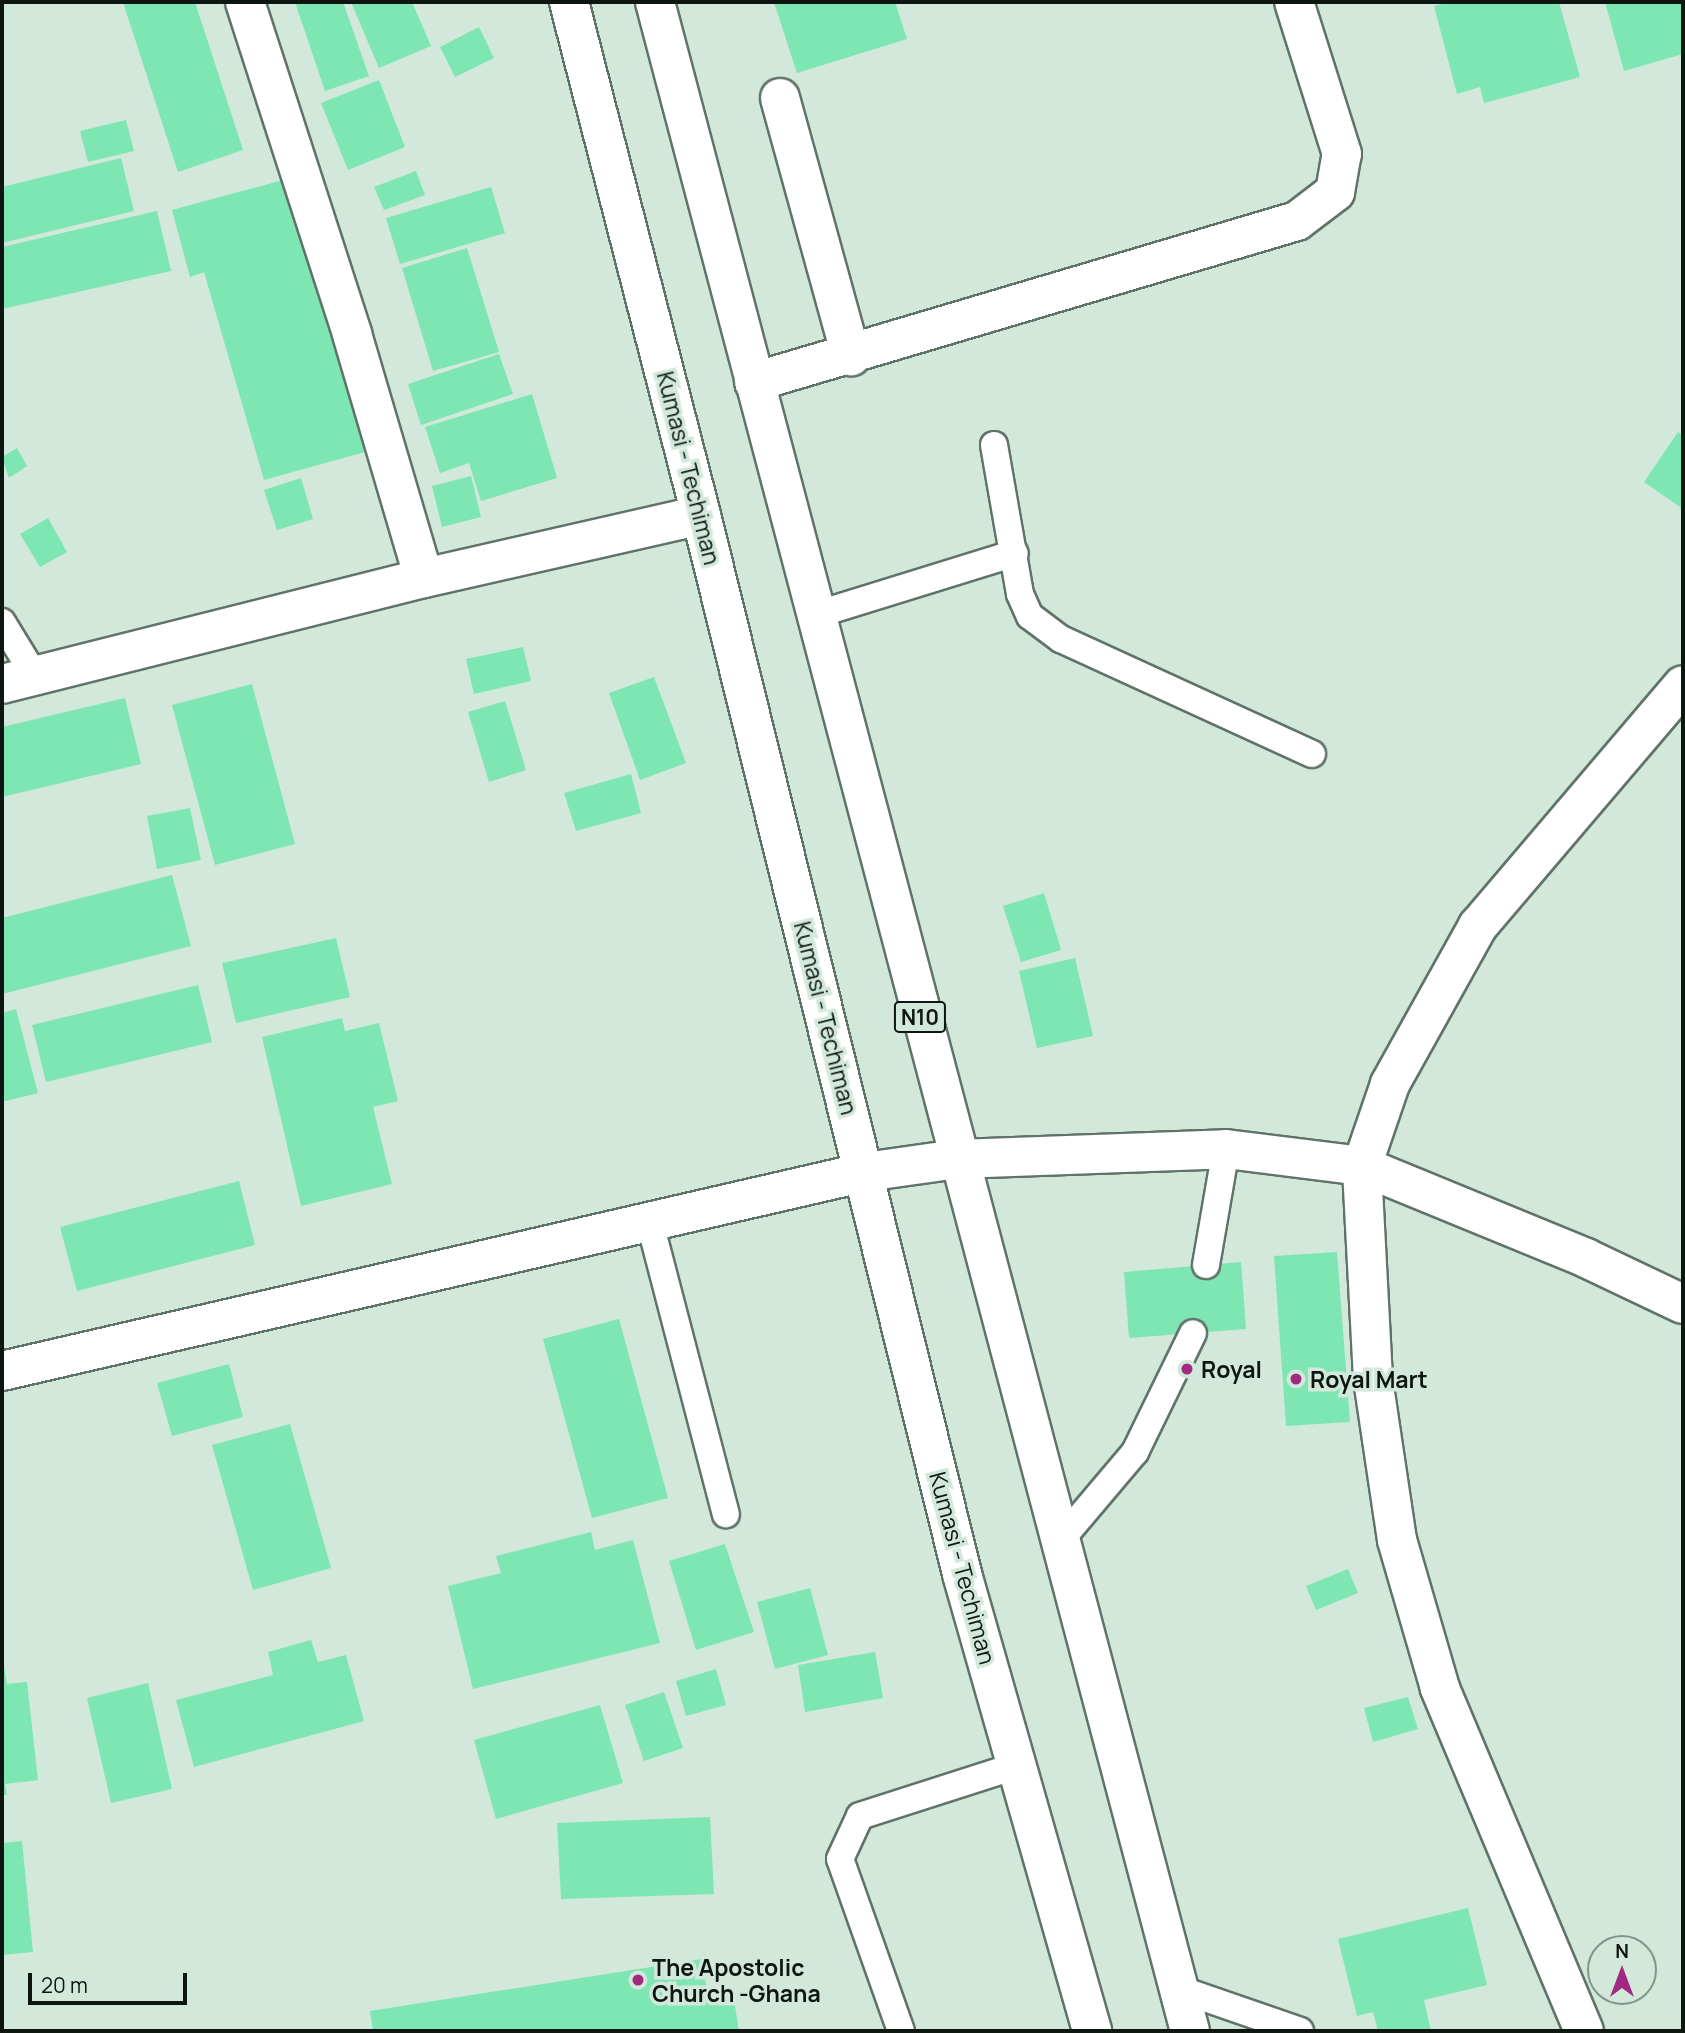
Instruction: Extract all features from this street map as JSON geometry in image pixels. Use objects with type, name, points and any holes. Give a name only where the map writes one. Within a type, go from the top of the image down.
[{"type":"main road","points":[[245,2],[352,334],[424,578]]},
{"type":"main road","name":"Kumasi - Techiman","points":[[569,2],[701,515],[962,1574],[1092,2031]]},
{"type":"main road","name":"N10","points":[[654,2],[1059,1542],[1191,2031]]},
{"type":"main road","points":[[754,382],[851,356],[1297,221],[1335,192],[1342,154],[1294,2]]},
{"type":"main road","points":[[780,98],[851,356]]},
{"type":"main road","points":[[19,680],[424,578],[701,515]]},
{"type":"main road","points":[[1584,2031],[1440,1688],[1397,1540],[1373,1379],[1362,1166],[1390,1084],[1478,926],[1683,685]]},
{"type":"main road","points":[[2,1371],[865,1172],[958,1159],[1226,1149],[1362,1166],[1586,1258],[1683,1304]]},
{"type":"lane","points":[[994,445],[1015,553],[1020,594],[1030,616],[1061,639],[1312,754]]},
{"type":"lane","points":[[814,615],[1015,553]]},
{"type":"lane","points":[[2,622],[19,680]]},
{"type":"lane","points":[[1206,1265],[1226,1149]]},
{"type":"lane","points":[[650,1223],[726,1514]]},
{"type":"lane","points":[[1059,1542],[1135,1452],[1193,1333]]},
{"type":"lane","points":[[901,2031],[840,1859],[860,1816],[1016,1766]]},
{"type":"lane","points":[[1179,1989],[1300,2031]]},
{"type":"building","points":[[123,2],[195,2],[243,150],[178,172]]},
{"type":"building","points":[[295,2],[343,2],[369,76],[325,91]]},
{"type":"building","points":[[351,2],[412,2],[431,46],[379,68]]},
{"type":"building","points":[[774,2],[895,2],[907,39],[797,73]]},
{"type":"building","points":[[1450,2],[1559,2],[1580,77],[1484,103],[1480,87],[1457,94],[1434,6]]},
{"type":"building","points":[[1605,2],[1683,2],[1683,54],[1624,71]]},
{"type":"building","points":[[479,27],[494,58],[455,77],[440,47]]},
{"type":"building","points":[[379,80],[405,147],[348,170],[321,103]]},
{"type":"building","points":[[126,120],[134,151],[88,162],[80,131]]},
{"type":"building","points":[[121,158],[134,211],[2,243],[2,187]]},
{"type":"building","points":[[416,171],[425,195],[384,210],[374,187]]},
{"type":"building","points":[[287,179],[365,452],[264,480],[204,272],[190,277],[172,210]]},
{"type":"building","points":[[491,187],[505,233],[400,264],[386,218]]},
{"type":"building","points":[[157,211],[171,271],[2,309],[2,247]]},
{"type":"building","points":[[467,248],[499,352],[433,371],[402,268]]},
{"type":"building","points":[[499,354],[513,394],[421,425],[408,384]]},
{"type":"building","points":[[532,394],[557,478],[481,501],[469,463],[440,473],[425,427]]},
{"type":"building","points":[[1678,432],[1683,436],[1683,509],[1644,482]]},
{"type":"building","points":[[17,448],[27,466],[9,478],[2,457]]},
{"type":"building","points":[[471,476],[481,517],[442,527],[432,486]]},
{"type":"building","points":[[301,478],[313,519],[277,530],[264,490]]},
{"type":"building","points":[[48,518],[67,552],[40,567],[20,534]]},
{"type":"building","points":[[523,647],[531,681],[474,694],[466,659]]},
{"type":"building","points":[[654,677],[686,763],[640,780],[609,693]]},
{"type":"building","points":[[252,684],[295,844],[215,865],[172,705]]},
{"type":"building","points":[[125,698],[141,764],[2,797],[2,727]]},
{"type":"building","points":[[505,701],[526,770],[489,782],[468,712]]},
{"type":"building","points":[[631,774],[641,813],[576,831],[564,793]]},
{"type":"building","points":[[190,808],[201,860],[157,869],[147,816]]},
{"type":"building","points":[[172,875],[191,946],[2,994],[2,918]]},
{"type":"building","points":[[1044,893],[1061,950],[1021,962],[1003,906]]},
{"type":"building","points":[[336,938],[350,997],[236,1023],[222,963]]},
{"type":"building","points":[[1075,958],[1093,1036],[1037,1048],[1019,971]]},
{"type":"building","points":[[198,985],[212,1042],[46,1082],[32,1025]]},
{"type":"building","points":[[16,1009],[38,1093],[2,1102],[2,1013]]},
{"type":"building","points":[[342,1018],[345,1031],[379,1023],[398,1101],[373,1107],[392,1184],[301,1206],[262,1037]]},
{"type":"building","points":[[239,1181],[255,1245],[77,1291],[60,1227]]},
{"type":"building","points":[[1337,1252],[1350,1422],[1286,1426],[1274,1256]]},
{"type":"building","points":[[1241,1262],[1246,1329],[1129,1338],[1124,1272]]},
{"type":"building","points":[[619,1319],[668,1498],[592,1518],[543,1339]]},
{"type":"building","points":[[229,1364],[243,1417],[172,1436],[157,1383]]},
{"type":"building","points":[[290,1424],[331,1568],[253,1590],[212,1445]]},
{"type":"building","points":[[591,1532],[595,1550],[633,1540],[660,1643],[473,1689],[448,1586],[501,1573],[496,1556]]},
{"type":"building","points":[[725,1544],[754,1632],[696,1650],[669,1561]]},
{"type":"building","points":[[1348,1569],[1358,1593],[1316,1610],[1306,1586]]},
{"type":"building","points":[[810,1588],[828,1655],[775,1669],[757,1602]]},
{"type":"building","points":[[311,1640],[318,1662],[346,1655],[364,1721],[194,1767],[176,1700],[273,1675],[268,1652]]},
{"type":"building","points":[[875,1652],[883,1698],[805,1712],[798,1665]]},
{"type":"building","points":[[2,1654],[7,1684],[27,1682],[38,1780],[5,1784],[7,1795],[2,1795]]},
{"type":"building","points":[[716,1669],[726,1705],[686,1716],[676,1681]]},
{"type":"building","points":[[148,1683],[172,1789],[111,1803],[87,1698]]},
{"type":"building","points":[[664,1692],[683,1748],[644,1761],[625,1705]]},
{"type":"building","points":[[1408,1697],[1418,1729],[1373,1742],[1364,1708]]},
{"type":"building","points":[[600,1705],[623,1783],[496,1819],[474,1740]]},
{"type":"building","points":[[710,1817],[714,1894],[561,1899],[557,1823]]},
{"type":"building","points":[[22,1841],[33,1952],[2,1955],[2,1843]]},
{"type":"building","points":[[1468,1908],[1487,1985],[1424,2000],[1431,2031],[1378,2031],[1373,2012],[1357,2016],[1338,1939]]},
{"type":"building","name":"The Apostolic Church -Ghana","points":[[702,1959],[709,2004],[734,2000],[739,2031],[373,2031],[370,2011]]},
{"type":"place","name":"Royal","points":[[1187,1369]]},
{"type":"place","name":"Royal Mart","points":[[1296,1379]]},
{"type":"place","name":"The Apostolic Church -Ghana","points":[[638,1980]]}]
